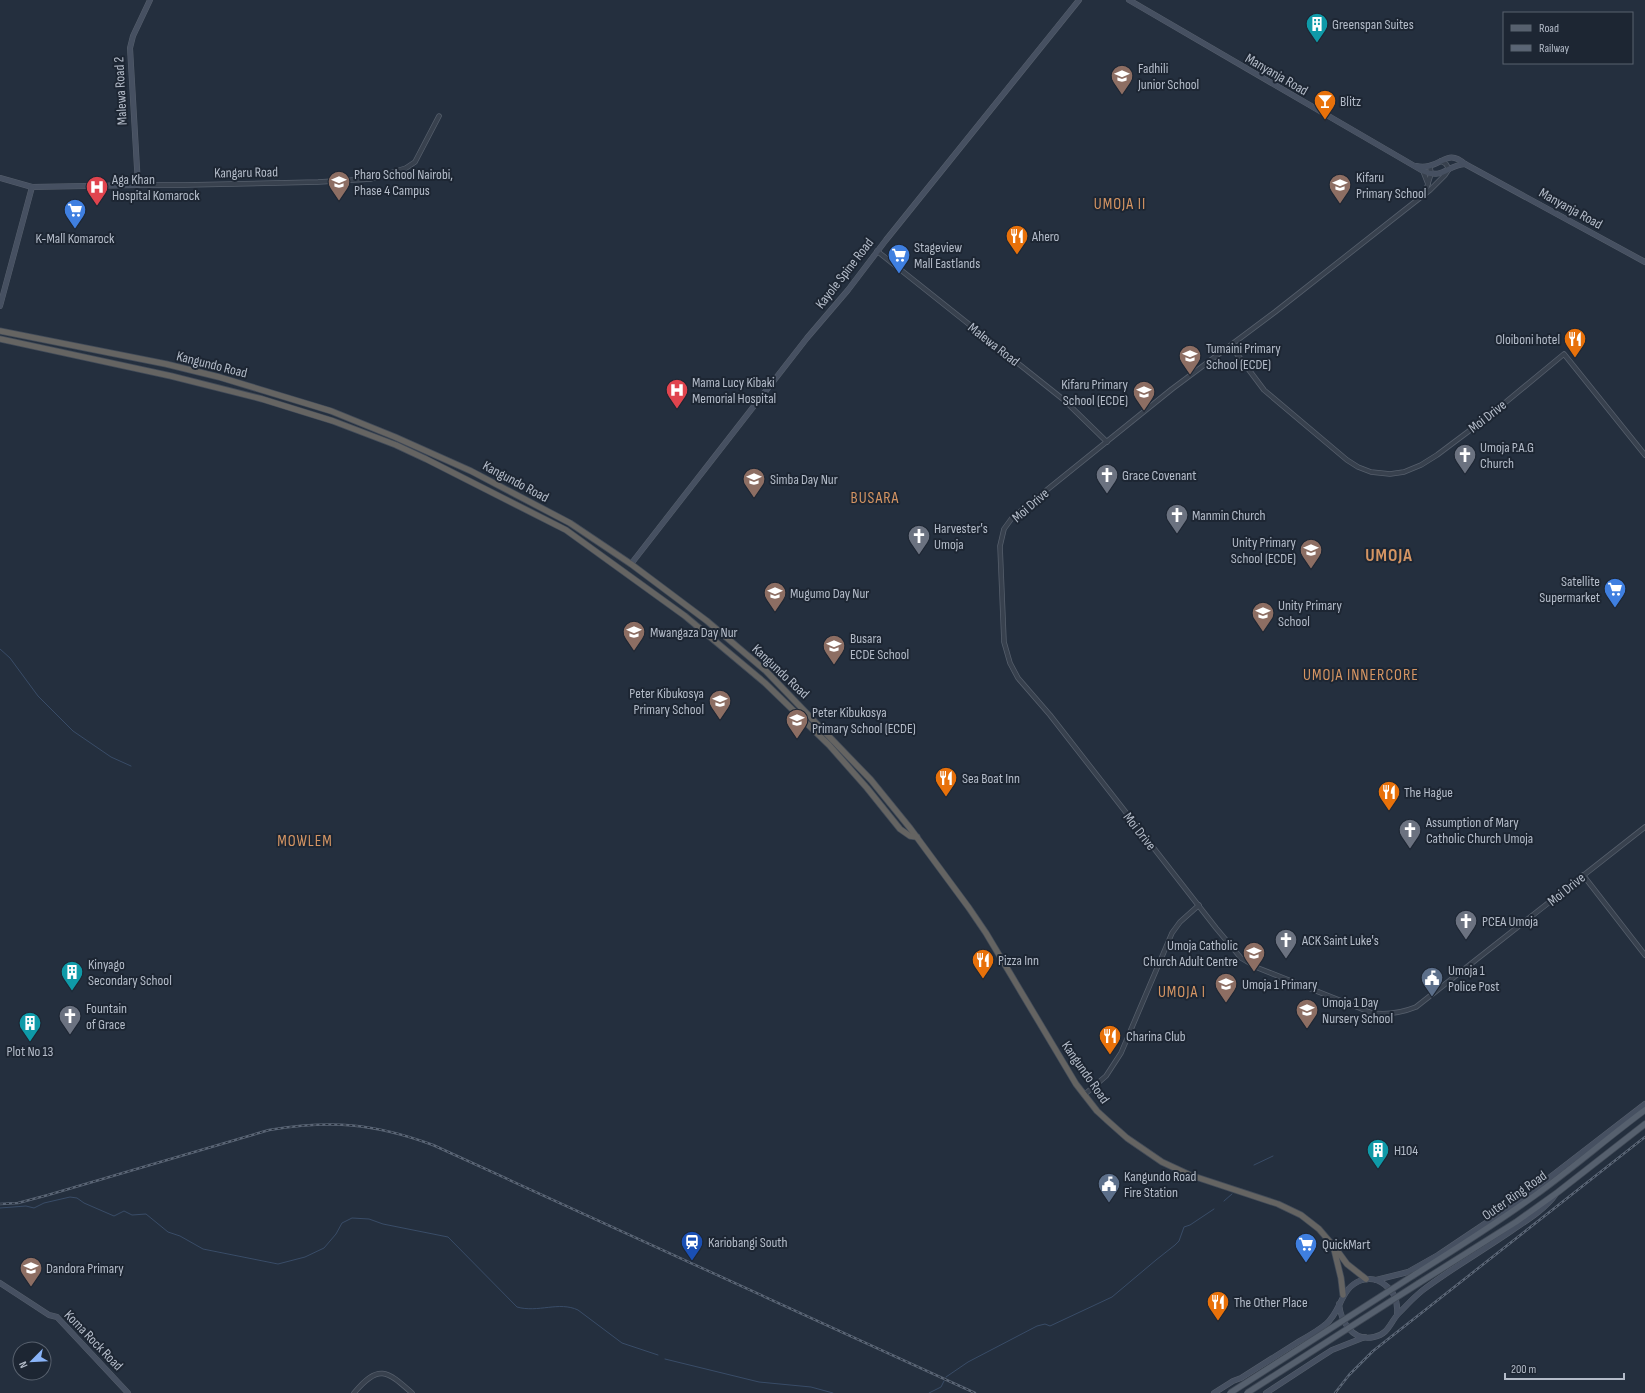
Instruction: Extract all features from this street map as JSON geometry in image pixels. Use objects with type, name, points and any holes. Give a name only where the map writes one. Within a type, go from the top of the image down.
[{"type":"highway","name":"Kangundo Road","points":[[0,331],[166,364],[219,377],[331,411],[395,437],[471,471],[570,523],[631,564],[701,616],[766,671],[865,773],[917,837],[986,933],[1076,1084],[1097,1111],[1121,1133],[1162,1162],[1190,1175],[1278,1204],[1304,1217],[1319,1229],[1351,1268],[1366,1279]]},
{"type":"highway","name":"Kangundo Road","points":[[0,339],[171,376],[262,399],[333,421],[396,445],[454,472],[566,530],[702,629],[765,683],[792,708],[859,779],[900,829],[910,836],[917,837]]},
{"type":"highway","points":[[1332,1245],[1338,1263],[1344,1295]]},
{"type":"main road","name":"Malewa Road 2","points":[[138,185],[130,48],[132,36],[150,0]]},
{"type":"main road","name":"Kayole Spine Road","points":[[631,564],[782,370],[848,290],[877,251],[1079,0]]},
{"type":"main road","name":"Manyanja Road","points":[[1129,0],[1298,100],[1423,171],[1431,174]]},
{"type":"main road","name":"Manyanja Road","points":[[1415,166],[1430,166],[1452,157],[1458,159],[1645,262]]},
{"type":"main road","points":[[1431,174],[1439,174],[1456,165],[1465,164]]},
{"type":"main road","name":"Kangaru Road","points":[[0,178],[32,187],[138,185]]},
{"type":"main road","points":[[0,306],[32,187]]},
{"type":"main road","points":[[859,779],[865,773]]},
{"type":"main road","points":[[1214,1393],[1326,1325],[1332,1318],[1344,1295],[1351,1286],[1366,1279],[1376,1280],[1402,1274],[1421,1266],[1547,1180],[1645,1104]]},
{"type":"main road","name":"Outer Ring Road","points":[[1230,1393],[1370,1302],[1481,1233],[1530,1199],[1645,1110]]},
{"type":"main road","name":"Outer Ring Road","points":[[1248,1393],[1456,1261],[1535,1208],[1558,1192],[1645,1124]]},
{"type":"main road","points":[[1547,1180],[1557,1178]]},
{"type":"main road","name":"Outer Ring Road","points":[[1266,1393],[1332,1350],[1365,1337],[1372,1338],[1385,1332],[1394,1322],[1397,1314],[1408,1302],[1432,1284],[1538,1213],[1558,1192]]},
{"type":"main road","points":[[1376,1280],[1390,1289],[1395,1297],[1398,1305],[1397,1314]]},
{"type":"main road","name":"Koma Rock Road","points":[[0,1283],[22,1295],[49,1315],[57,1317],[128,1393]]},
{"type":"main road","points":[[1339,1304],[1342,1320],[1346,1327],[1352,1332],[1365,1337]]},
{"type":"street","name":"Kangaru Road","points":[[138,185],[318,182],[371,178],[406,168],[415,162],[439,116]]},
{"type":"street","points":[[1441,161],[1446,164],[1449,169]]},
{"type":"street","points":[[1424,194],[1431,174],[1430,166]]},
{"type":"street","name":"Moi Drive","points":[[1449,169],[1445,175],[1424,194],[1231,346],[1172,390],[1012,518],[1004,529],[1001,537],[1000,553],[1005,649],[1018,678],[1050,715],[1230,945],[1245,961],[1258,968],[1372,1013],[1386,1014],[1403,1012],[1416,1007],[1645,827]]},
{"type":"street","points":[[1423,171],[1428,184]]},
{"type":"street","name":"Malewa Road","points":[[877,251],[1064,400],[1106,442]]},
{"type":"street","name":"Moi Drive","points":[[1231,346],[1264,390],[1347,460],[1358,467],[1371,472],[1397,474],[1411,470],[1429,461],[1489,416],[1564,354],[1645,455]]},
{"type":"street","points":[[1583,875],[1645,955]]},
{"type":"street","points":[[1084,1095],[1106,1076],[1121,1053],[1172,933],[1180,922],[1199,905]]},
{"type":"street","points":[[354,1393],[370,1377],[379,1373],[390,1375],[412,1393]]},
{"type":"waterway","points":[[0,649],[10,658],[38,696],[73,731],[111,757],[131,766]]},
{"type":"waterway","points":[[1254,1165],[1273,1156]]},
{"type":"waterway","points":[[1224,1201],[1232,1194]]},
{"type":"waterway","points":[[0,1208],[26,1206],[34,1208],[44,1203],[70,1197],[77,1198],[84,1203],[114,1216],[124,1211],[132,1215],[146,1214],[168,1232],[180,1236],[203,1249],[278,1264],[305,1257],[324,1248],[336,1234],[342,1223],[352,1218],[369,1219],[383,1224],[448,1237],[517,1307],[533,1309],[563,1307],[578,1310],[622,1343],[658,1355]]},
{"type":"waterway","points":[[946,1377],[968,1362],[1037,1326],[1045,1324],[1050,1326],[1112,1297],[1175,1245],[1179,1241],[1184,1227],[1190,1225],[1214,1209]]},
{"type":"waterway","points":[[665,1359],[759,1382],[811,1387],[833,1393]]},
{"type":"waterway","points":[[929,1393],[941,1387],[944,1381]]},
{"type":"railway","points":[[0,1204],[18,1203],[48,1195],[269,1130],[313,1125],[371,1128],[391,1132],[433,1145],[975,1393]]},
{"type":"railway","points":[[1335,1393],[1349,1375],[1373,1351],[1645,1137]]},
{"type":"place","name":"Greenspan Suites","points":[[1317,44]]},
{"type":"place","name":"Fadhili Junior School","points":[[1122,96]]},
{"type":"place","name":"Blitz","points":[[1325,120]]},
{"type":"place","name":"Pharo School Nairobi, Phase 4 Campus","points":[[339,202]]},
{"type":"place","name":"Kifaru Primary School","points":[[1340,204]]},
{"type":"place","name":"Aga Khan Hospital Komarock","points":[[97,206]]},
{"type":"place","name":"K-Mall Komarock","points":[[75,230]]},
{"type":"place","name":"Ahero","points":[[1017,256]]},
{"type":"place","name":"Stageview Mall Eastlands","points":[[899,274]]},
{"type":"place","name":"Oloiboni hotel","points":[[1575,358]]},
{"type":"place","name":"Tumaini Primary School (ECDE)","points":[[1190,376]]},
{"type":"place","name":"Mama Lucy Kibaki Memorial Hospital","points":[[677,410]]},
{"type":"place","name":"Kifaru Primary School (ECDE)","points":[[1144,412]]},
{"type":"place","name":"Umoja P.A.G Church","points":[[1465,474]]},
{"type":"place","name":"Grace Covenant","points":[[1107,494]]},
{"type":"place","name":"Simba Day Nur","points":[[754,498]]},
{"type":"place","name":"Manmin Church","points":[[1177,534]]},
{"type":"place","name":"Harvester's Umoja","points":[[919,556]]},
{"type":"place","name":"Unity Primary School (ECDE)","points":[[1311,570]]},
{"type":"place","name":"Satellite Supermarket","points":[[1615,608]]},
{"type":"place","name":"Mugumo Day Nur","points":[[775,612]]},
{"type":"place","name":"Unity Primary School","points":[[1263,632]]},
{"type":"place","name":"Mwangaza Day Nur","points":[[634,652]]},
{"type":"place","name":"Busara ECDE School","points":[[834,666]]},
{"type":"place","name":"Peter Kibukosya Primary School","points":[[720,720]]},
{"type":"place","name":"Peter Kibukosya Primary School (ECDE)","points":[[797,740]]},
{"type":"place","name":"Sea Boat Inn","points":[[946,798]]},
{"type":"place","name":"The Hague","points":[[1389,812]]},
{"type":"place","name":"Assumption of Mary Catholic Church Umoja","points":[[1410,850]]},
{"type":"place","name":"PCEA Umoja","points":[[1466,940]]},
{"type":"place","name":"ACK Saint Luke's","points":[[1286,960]]},
{"type":"place","name":"Umoja Catholic Church Adult Centre","points":[[1254,972]]},
{"type":"place","name":"Pizza Inn","points":[[983,980]]},
{"type":"place","name":"Kinyago Secondary School","points":[[72,992]]},
{"type":"place","name":"Umoja 1 Police Post","points":[[1432,998]]},
{"type":"place","name":"Umoja 1 Primary","points":[[1226,1004]]},
{"type":"place","name":"Umoja 1 Day Nursery School","points":[[1307,1030]]},
{"type":"place","name":"Fountain of Grace","points":[[70,1036]]},
{"type":"place","name":"Plot No 13","points":[[30,1042]]},
{"type":"place","name":"Charina Club","points":[[1110,1056]]},
{"type":"place","name":"H104","points":[[1378,1170]]},
{"type":"place","name":"Kangundo Road Fire Station","points":[[1109,1204]]},
{"type":"place","name":"Kariobangi South","points":[[692,1262]]},
{"type":"place","name":"QuickMart","points":[[1306,1264]]},
{"type":"place","name":"Dandora Primary","points":[[31,1288]]},
{"type":"place","name":"The Other Place","points":[[1218,1322]]},
{"type":"district","name":"UMOJA II","points":[[1120,203]]},
{"type":"district","name":"BUSARA","points":[[875,497]]},
{"type":"district","name":"UMOJA","points":[[1389,555]]},
{"type":"district","name":"UMOJA INNERCORE","points":[[1361,674]]},
{"type":"district","name":"MOWLEM","points":[[305,840]]},
{"type":"district","name":"UMOJA I","points":[[1182,991]]}]
